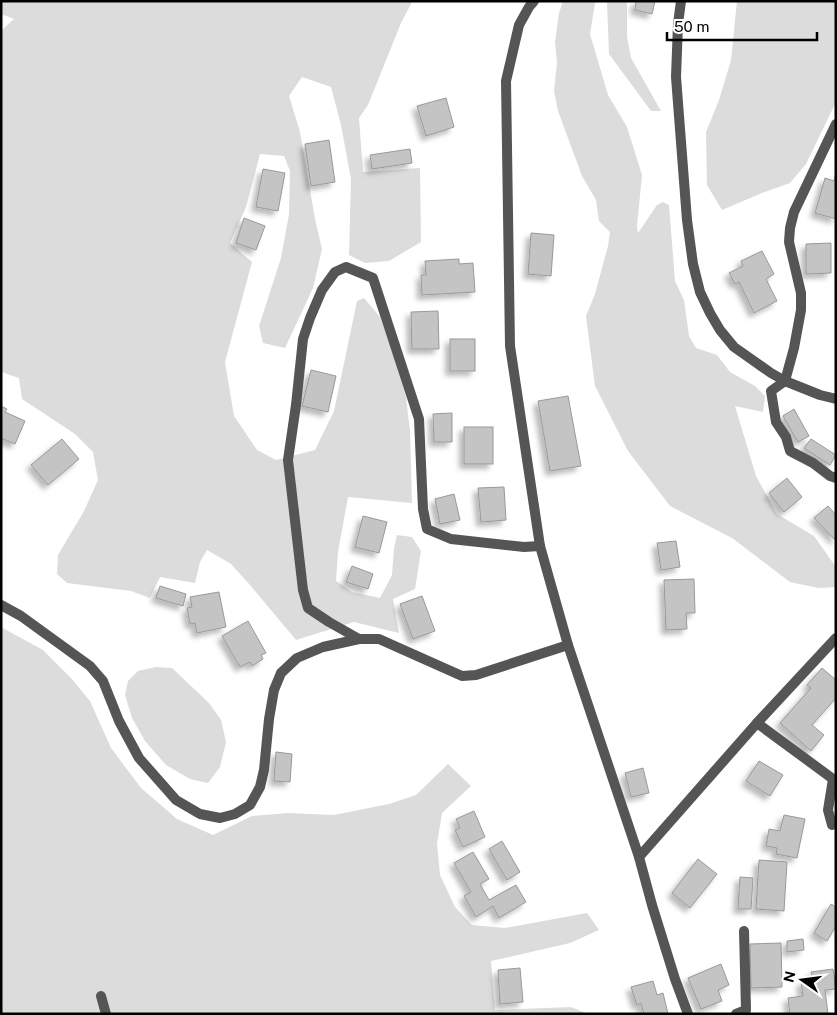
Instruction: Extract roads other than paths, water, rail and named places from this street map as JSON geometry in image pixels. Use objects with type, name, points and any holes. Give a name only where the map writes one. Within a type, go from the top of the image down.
[{"type":"street","points":[[534,1],[519,26],[506,81],[510,346],[540,546],[568,645],[639,857],[675,979],[688,1014]]},
{"type":"street","points":[[681,1],[676,77],[687,220],[692,264],[700,292],[720,330],[734,347],[771,373],[786,381],[820,395],[836,399]]},
{"type":"street","points":[[836,124],[794,212],[790,228],[789,242],[801,293],[801,310],[786,381],[771,391],[776,422],[786,437],[790,451],[836,478]]},
{"type":"street","points":[[359,638],[308,608],[303,590],[288,460],[303,339],[322,290],[335,272],[346,267],[373,278],[419,419],[422,509],[427,529],[451,539],[524,547],[540,546]]},
{"type":"street","points":[[1,605],[21,616],[90,666],[103,681],[119,721],[139,758],[176,800],[200,814],[220,818],[235,814],[250,805],[260,787],[264,770],[274,690],[281,673],[297,658],[323,647],[359,638],[379,639],[462,676],[476,675],[568,645]]},
{"type":"street","points":[[639,857],[836,638]]},
{"type":"street","points":[[757,724],[833,779],[828,810],[832,825]]},
{"type":"street","points":[[736,1014],[746,1010],[744,931]]},
{"type":"street","points":[[101,996],[106,1014]]}]
